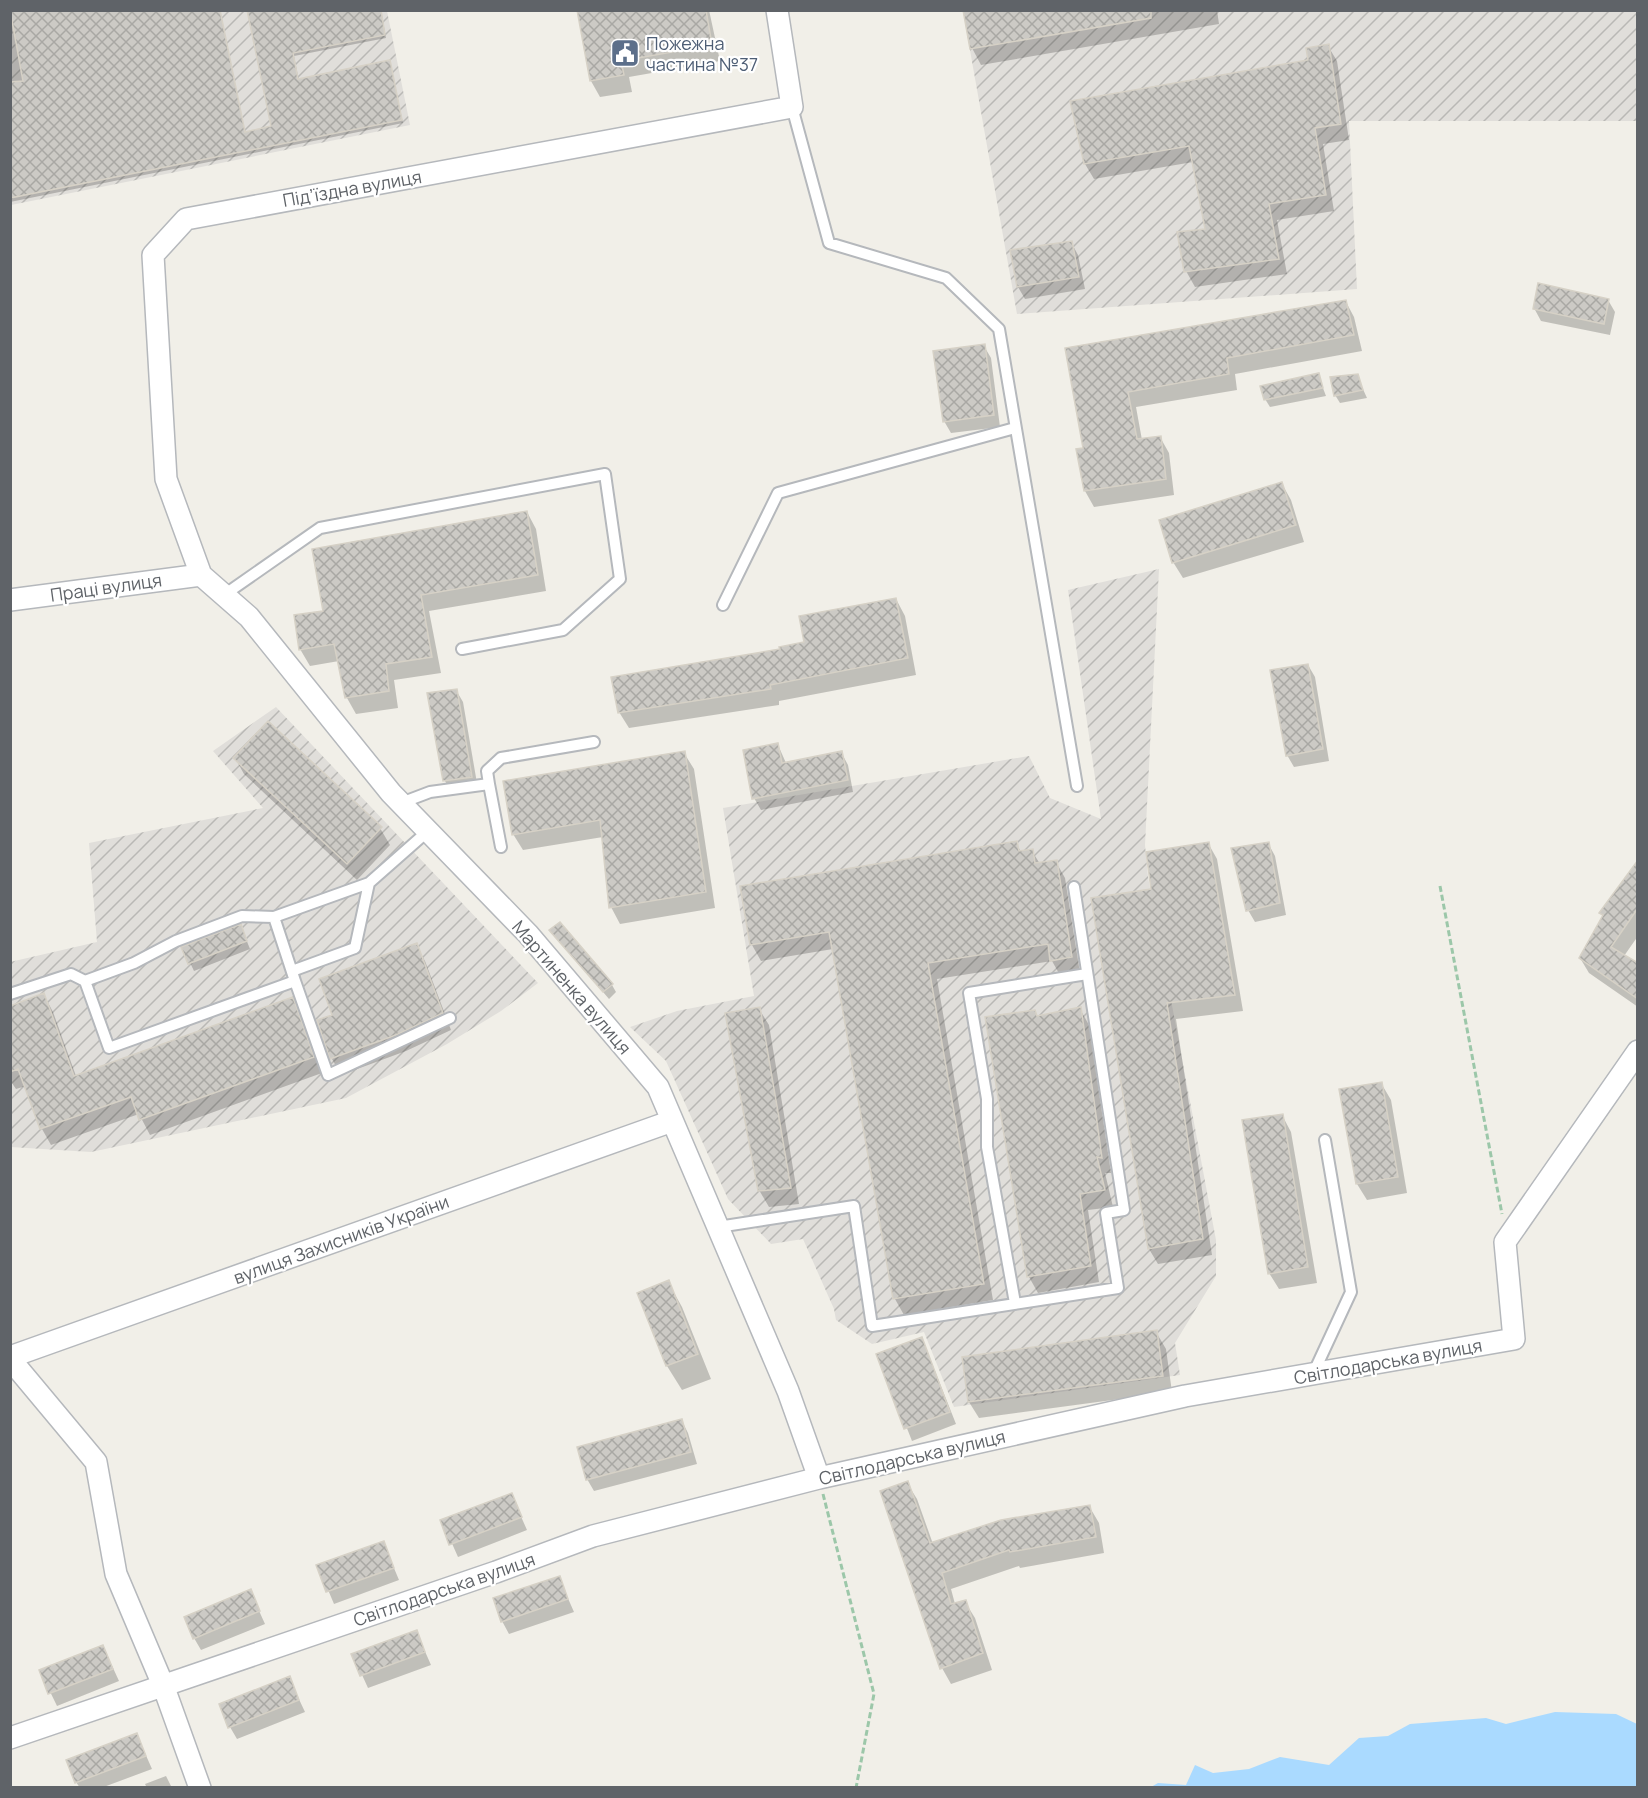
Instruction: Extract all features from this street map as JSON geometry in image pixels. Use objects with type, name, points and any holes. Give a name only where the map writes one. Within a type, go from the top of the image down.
[{"type":"street","points":[[777,10],[792,107]]},
{"type":"street","name":"Під’їздна вулиця","points":[[201,575],[166,479],[153,255],[186,219],[792,107]]},
{"type":"street","name":"Мартиненка вулиця","points":[[201,575],[249,617],[401,803],[528,934],[658,1087],[788,1391],[819,1478]]},
{"type":"street","name":"Праці вулиця","points":[[10,600],[201,575]]},
{"type":"street","points":[[1507,1239],[1638,1051]]},
{"type":"street","name":"вулиця Захисників України","points":[[10,1358],[672,1121]]},
{"type":"street","name":"Світлодарська вулиця","points":[[10,1738],[496,1572],[593,1536],[819,1478],[1185,1396],[1514,1340],[1505,1242],[1507,1239]]},
{"type":"street","points":[[10,1358],[96,1462],[116,1574],[163,1685],[200,1788]]},
{"type":"lane","points":[[792,107],[829,243],[945,278],[999,329],[1077,786]]},
{"type":"lane","points":[[723,605],[778,493],[1015,428]]},
{"type":"lane","points":[[224,595],[320,528],[605,474],[620,579],[563,630],[462,649]]},
{"type":"lane","points":[[501,847],[487,771],[501,758],[594,742]]},
{"type":"lane","points":[[401,803],[430,792],[489,784]]},
{"type":"lane","points":[[85,981],[134,963],[176,941],[242,916],[274,917],[369,883],[428,831]]},
{"type":"lane","points":[[10,994],[71,974],[85,981],[109,1048],[293,976],[355,948],[369,883]]},
{"type":"lane","points":[[718,1227],[854,1206],[872,1326],[1118,1288],[1106,1213],[1124,1210],[1074,887]]},
{"type":"lane","points":[[274,917],[328,1075],[450,1018]]},
{"type":"lane","points":[[1015,1304],[987,1148],[987,1099],[969,993],[1087,974]]},
{"type":"lane","points":[[1313,1374],[1351,1292],[1325,1140]]},
{"type":"path","points":[[1440,886],[1507,1239]]},
{"type":"path","points":[[819,1478],[874,1694],[856,1788]]},
{"type":"shaded area","points":[[11,11],[387,11],[410,125],[11,205]]},
{"type":"shaded area","points":[[963,11],[1637,11],[1637,121],[1349,121],[1357,289],[1017,314]]},
{"type":"shaded area","points":[[1159,569],[1145,845],[1148,877],[1216,1240],[1216,1276],[1175,1343],[1180,1375],[954,1407],[924,1332],[872,1344],[836,1320],[834,1309],[803,1239],[771,1244],[728,1199],[666,1061],[630,1027],[677,1011],[754,996],[723,808],[1029,756],[1050,798],[1101,819],[1068,590]]},
{"type":"shaded area","points":[[276,707],[538,983],[501,1011],[447,1044],[346,1098],[91,1152],[11,1147],[10,962],[97,942],[89,843],[263,808],[213,751]]},
{"type":"water","points":[[1555,1712],[1616,1714],[1637,1724],[1637,1787],[1151,1787],[1158,1783],[1186,1785],[1195,1765],[1213,1773],[1249,1769],[1280,1757],[1329,1765],[1359,1738],[1388,1736],[1410,1724],[1486,1718],[1506,1724]]},
{"type":"building","points":[[10,10],[220,10],[245,132],[271,126],[247,10],[381,10],[385,35],[293,53],[298,79],[390,60],[402,120],[10,198],[10,82],[23,81]]},
{"type":"building","name":"Пожежна частина №37","points":[[577,10],[706,10],[712,45],[621,61],[624,75],[590,81]]},
{"type":"building","points":[[963,10],[1151,10],[1151,18],[970,49]]},
{"type":"building","points":[[1329,44],[1341,124],[1315,128],[1326,195],[1269,204],[1279,259],[1184,272],[1177,232],[1205,229],[1189,146],[1084,164],[1070,101],[1308,60],[1306,48]]},
{"type":"building","points":[[1072,241],[1079,277],[1017,287],[1010,250]]},
{"type":"building","points":[[1538,283],[1609,299],[1604,324],[1533,309]]},
{"type":"building","points":[[1346,300],[1354,335],[1227,358],[1229,374],[1128,392],[1137,439],[1161,436],[1166,479],[1084,491],[1076,449],[1083,448],[1065,348]]},
{"type":"building","points":[[985,344],[994,415],[943,422],[933,351]]},
{"type":"building","points":[[1319,373],[1323,388],[1264,400],[1260,386]]},
{"type":"building","points":[[1358,374],[1363,390],[1334,396],[1330,377]]},
{"type":"building","points":[[1282,482],[1296,525],[1172,563],[1159,520]]},
{"type":"building","points":[[527,511],[538,575],[421,595],[432,657],[386,664],[389,691],[345,698],[334,644],[299,650],[294,615],[323,611],[312,549]]},
{"type":"building","points":[[896,598],[908,658],[770,685],[771,689],[618,713],[611,677],[780,649],[779,647],[804,642],[799,616]]},
{"type":"building","points":[[1308,664],[1323,749],[1286,756],[1270,670]]},
{"type":"building","points":[[457,689],[472,777],[443,781],[427,693]]},
{"type":"building","points":[[268,721],[382,827],[347,864],[233,758]]},
{"type":"building","points":[[778,743],[782,763],[842,751],[848,780],[752,799],[743,750]]},
{"type":"building","points":[[685,751],[706,892],[609,908],[600,820],[512,835],[503,781]]},
{"type":"building","points":[[1017,841],[1019,851],[1033,849],[1035,863],[1057,860],[1072,957],[1050,961],[1048,944],[928,963],[984,1284],[893,1299],[829,932],[750,945],[740,886]]},
{"type":"building","points":[[1209,842],[1235,995],[1167,1003],[1203,1239],[1148,1249],[1091,898],[1151,889],[1146,852]]},
{"type":"building","points":[[1269,842],[1280,903],[1246,911],[1231,848]]},
{"type":"building","points":[[1638,860],[1638,908],[1611,947],[1638,963],[1638,999],[1579,958],[1603,915],[1599,913]]},
{"type":"building","points":[[560,922],[613,984],[603,992],[549,930]]},
{"type":"building","points":[[241,924],[247,941],[188,964],[181,947]]},
{"type":"building","points":[[417,943],[443,1013],[396,1035],[330,1059],[317,1020],[332,1015],[319,979]]},
{"type":"building","points":[[44,993],[74,1076],[293,997],[314,1057],[139,1120],[131,1097],[40,1129],[18,1069],[10,1072],[10,1006]]},
{"type":"building","points":[[760,1007],[791,1188],[758,1191],[725,1013]]},
{"type":"building","points":[[1081,1007],[1102,1158],[1097,1157],[1105,1190],[1080,1194],[1091,1266],[1027,1277],[985,1017],[1035,1010],[1037,1016]]},
{"type":"building","points":[[1382,1082],[1398,1177],[1356,1184],[1339,1089]]},
{"type":"building","points":[[1283,1114],[1308,1267],[1268,1274],[1242,1120]]},
{"type":"building","points":[[669,1280],[698,1354],[666,1366],[637,1293]]},
{"type":"building","points":[[1157,1330],[1163,1376],[968,1402],[962,1357]]},
{"type":"building","points":[[922,1337],[950,1412],[904,1429],[876,1354]]},
{"type":"building","points":[[682,1419],[691,1452],[586,1480],[577,1447]]},
{"type":"building","points":[[908,1481],[930,1543],[1001,1520],[1090,1505],[1096,1537],[1010,1552],[1009,1550],[942,1573],[951,1604],[966,1600],[983,1653],[940,1669],[880,1491]]},
{"type":"building","points":[[512,1493],[522,1517],[449,1545],[440,1520]]},
{"type":"building","points":[[384,1541],[394,1568],[326,1592],[316,1565]]},
{"type":"building","points":[[560,1576],[568,1599],[501,1622],[493,1598]]},
{"type":"building","points":[[251,1589],[260,1611],[193,1639],[184,1617]]},
{"type":"building","points":[[417,1630],[425,1652],[360,1676],[351,1654]]},
{"type":"building","points":[[103,1645],[113,1669],[48,1694],[39,1670]]},
{"type":"building","points":[[290,1676],[299,1700],[228,1728],[219,1704]]},
{"type":"building","points":[[137,1733],[146,1756],[75,1783],[66,1760]]},
{"type":"place","name":"Пожежна частина №37","points":[[625,53]]}]
